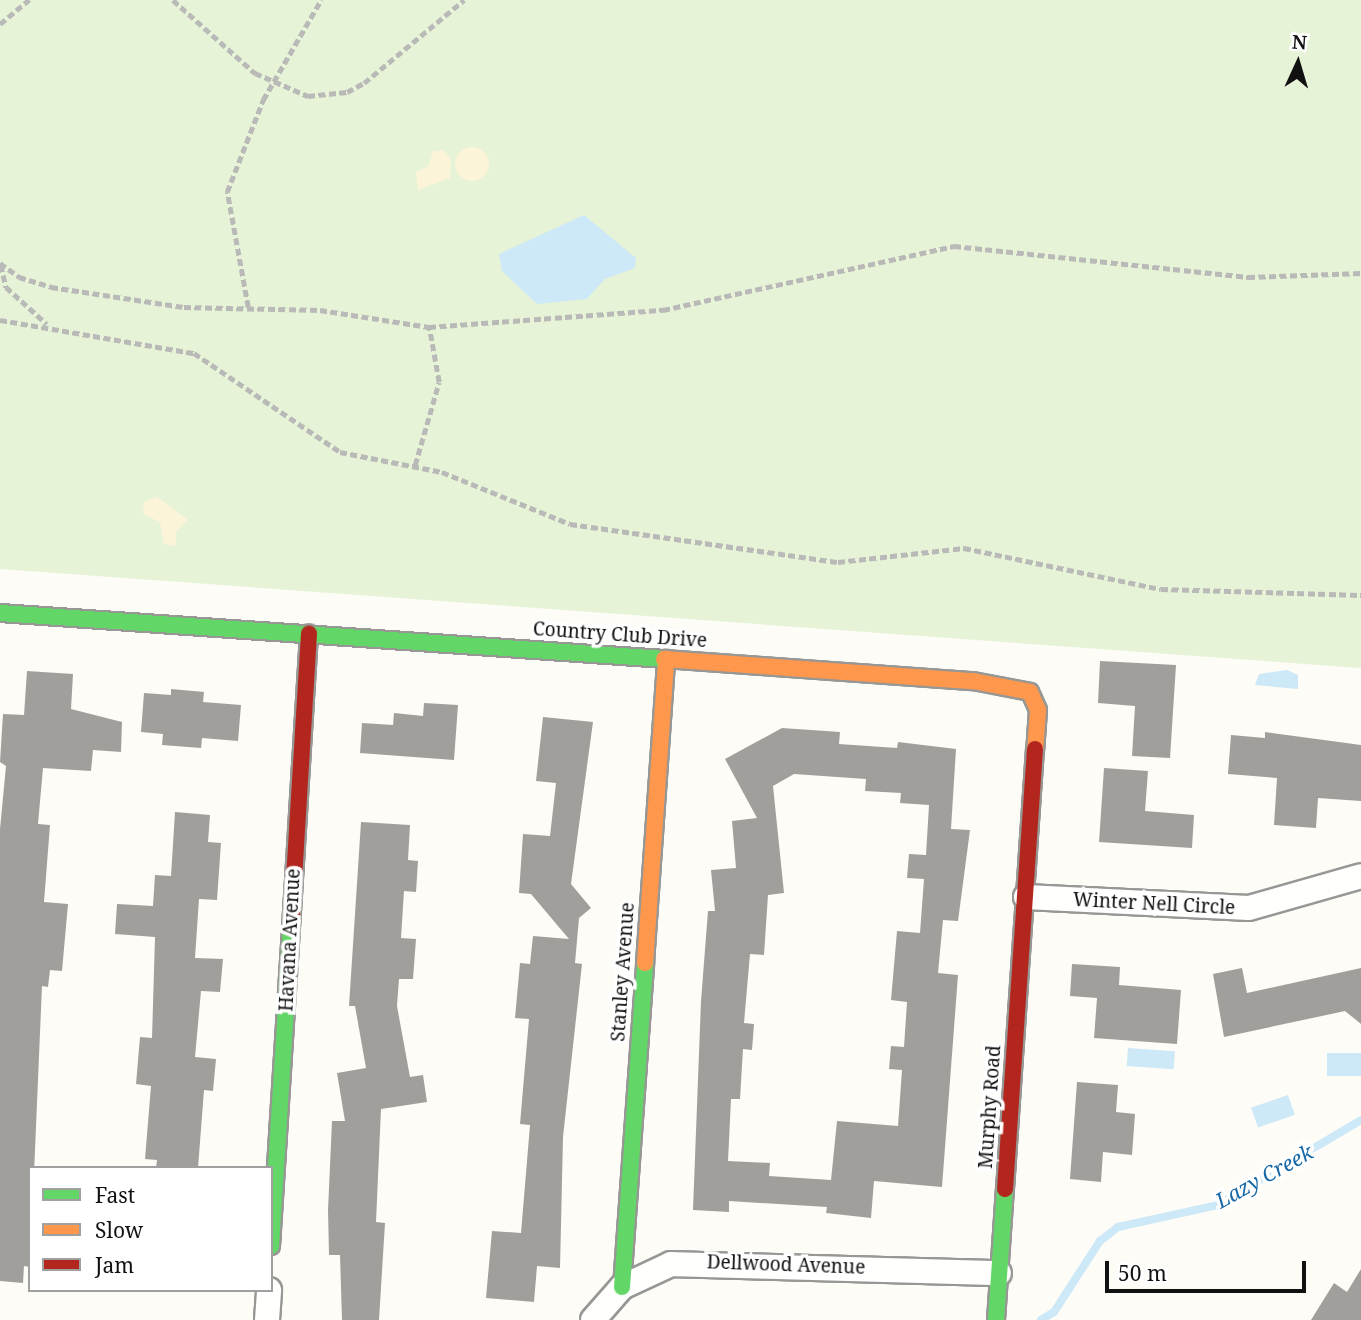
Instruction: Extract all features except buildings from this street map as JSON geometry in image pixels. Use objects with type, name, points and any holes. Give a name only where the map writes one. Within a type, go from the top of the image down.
[{"type":"street","name":"Country Club Drive","points":[[0,613],[972,681],[1030,692],[1038,710],[1026,897]]},
{"type":"street","name":"Havana Avenue","points":[[273,1214],[309,634]]},
{"type":"street","name":"Stanley Avenue","points":[[622,1287],[666,659]]},
{"type":"street","name":"Winter Nell Circle","points":[[1026,897],[1249,908],[1361,876]]},
{"type":"street","name":"Murphy Road","points":[[996,1320],[1026,897]]},
{"type":"street","name":"Dellwood Avenue","points":[[593,1320],[622,1287],[646,1271],[692,1263],[999,1273]]},
{"type":"street","points":[[267,1320],[269,1292]]},
{"type":"path","points":[[0,24],[29,0]]},
{"type":"path","points":[[173,0],[273,85],[308,96],[347,92],[389,67],[464,0]]},
{"type":"path","points":[[248,307],[227,192],[273,85],[321,0]]},
{"type":"path","points":[[0,264],[51,287],[184,307],[248,307],[429,327],[663,310],[954,246],[1248,277],[1361,273]]},
{"type":"path","points":[[0,264],[6,287],[50,325]]},
{"type":"path","points":[[0,320],[50,325],[194,353],[226,368],[340,452],[415,465],[570,524],[838,562],[964,548],[1161,589],[1361,595]]},
{"type":"path","points":[[415,465],[439,382],[429,327]]},
{"type":"green space","points":[[0,0],[1361,0],[1361,668],[0,569]]},
{"type":"sand","points":[[472,147],[484,152],[489,164],[484,176],[472,181],[460,176],[455,164],[460,152]]},
{"type":"sand","points":[[443,150],[451,158],[450,178],[418,190],[416,172],[429,166],[433,151]]},
{"type":"sand","points":[[157,497],[188,520],[176,531],[176,546],[164,544],[160,522],[143,514],[144,502]]},
{"type":"water","points":[[584,215],[636,258],[635,268],[605,279],[587,299],[537,304],[502,271],[499,254]]},
{"type":"water","points":[[1287,670],[1298,675],[1298,689],[1255,685],[1259,674]]},
{"type":"water","points":[[1128,1048],[1175,1051],[1174,1069],[1127,1066]]},
{"type":"water","points":[[1327,1053],[1361,1053],[1361,1076],[1327,1076]]},
{"type":"water","points":[[1288,1095],[1295,1115],[1258,1128],[1251,1108]]},
{"type":"waterway","name":"Lazy Creek","points":[[1041,1320],[1054,1312],[1100,1241],[1118,1227],[1218,1205],[1361,1120]]},
{"type":"traffic: fast","points":[[0,613],[664,659]]},
{"type":"traffic: fast","points":[[273,1214],[291,928]]},
{"type":"traffic: fast","points":[[622,1287],[645,963]]},
{"type":"traffic: fast","points":[[996,1320],[1005,1189]]},
{"type":"traffic: slow","points":[[664,659],[973,681],[1030,692],[1038,710],[1035,749]]},
{"type":"traffic: slow","points":[[645,963],[666,659]]},
{"type":"traffic: jam","points":[[291,928],[309,634]]},
{"type":"traffic: jam","points":[[1005,1189],[1035,749]]}]
